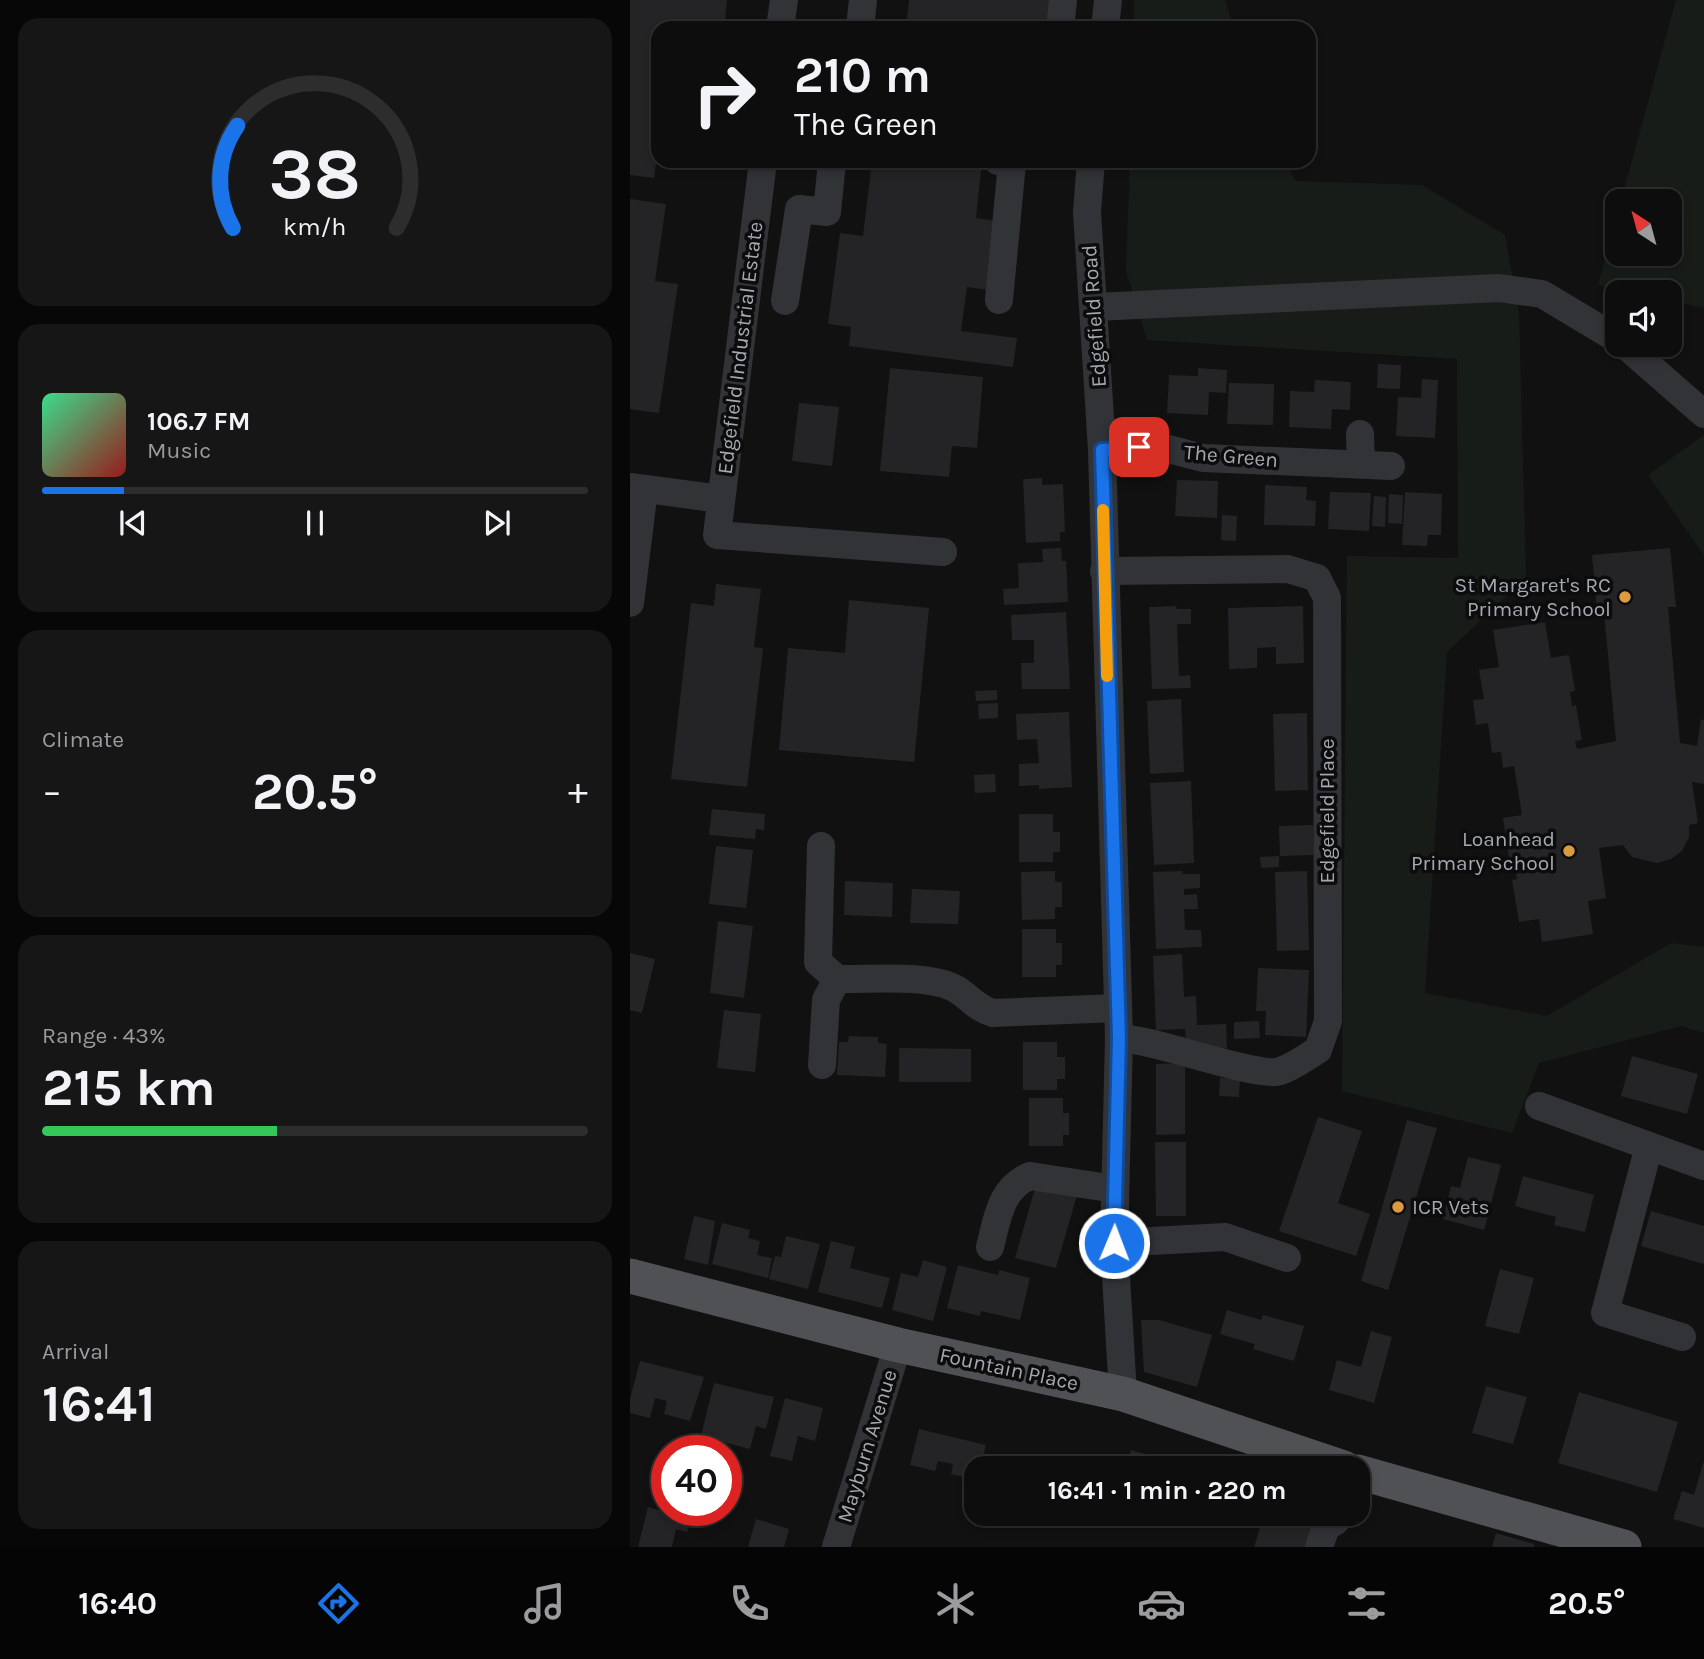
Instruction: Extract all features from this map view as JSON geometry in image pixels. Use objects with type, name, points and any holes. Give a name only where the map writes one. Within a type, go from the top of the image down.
[{"type":"main road","name":"Fountain Place","points":[[630,1276],[898,1345],[1123,1394],[1308,1456]]},
{"type":"main road","points":[[1370,1476],[1547,1536],[1624,1547]]},
{"type":"street","points":[[781,21],[784,0]]},
{"type":"street","points":[[861,21],[863,0]]},
{"type":"street","points":[[1061,21],[1063,0]]},
{"type":"street","points":[[1106,21],[1108,0]]},
{"type":"street","name":"Edgefield Industrial Estate","points":[[762,168],[717,535],[943,552]]},
{"type":"street","points":[[785,300],[799,209],[827,212],[830,168]]},
{"type":"street","points":[[999,300],[1012,168]]},
{"type":"street","name":"Edgefield Road","points":[[1090,168],[1087,212],[1102,450],[1119,1038],[1114,1243],[1123,1394]]},
{"type":"street","points":[[1094,307],[1499,288],[1542,294],[1605,332]]},
{"type":"street","points":[[1639,357],[1704,414]]},
{"type":"street","points":[[1360,434],[1361,464]]},
{"type":"street","name":"The Green","points":[[1102,450],[1157,446],[1203,458],[1391,466]]},
{"type":"street","points":[[630,603],[637,488],[721,499]]},
{"type":"street","name":"Edgefield Place","points":[[1104,571],[1288,569],[1317,578],[1327,598],[1328,1021],[1318,1050],[1278,1073],[1250,1069],[1141,1039],[1119,1038]]},
{"type":"street","points":[[821,846],[818,962],[837,979],[934,982],[954,988],[979,1009],[993,1013],[1118,1007]]},
{"type":"street","points":[[822,1065],[826,1000],[837,979]]},
{"type":"street","points":[[1539,1106],[1704,1166]]},
{"type":"street","points":[[1648,1146],[1605,1313],[1682,1337]]},
{"type":"street","points":[[990,1247],[1003,1198],[1020,1180],[1037,1177],[1115,1189]]},
{"type":"street","points":[[1114,1243],[1225,1237],[1287,1258]]},
{"type":"street","name":"Mayburn Avenue","points":[[836,1547],[898,1345]]},
{"type":"street","points":[[1319,1547],[1328,1526]]},
{"type":"shaded area","points":[[1134,0],[1225,0],[1232,21],[1134,21]]},
{"type":"shaded area","points":[[1676,0],[1704,0],[1704,308],[1682,303],[1682,280],[1605,280],[1605,286],[1598,285],[1605,260],[1605,266],[1682,266],[1682,189],[1624,189]]},
{"type":"shaded area","points":[[1130,168],[1289,168],[1295,181],[1422,185],[1505,235],[1519,312],[1526,578],[1447,652],[1425,993],[1547,1016],[1671,943],[1704,947],[1704,1033],[1681,1026],[1539,1063],[1512,1133],[1342,1091],[1347,556],[1458,558],[1457,359],[1147,340],[1126,270]]},
{"type":"shaded area","points":[[1704,435],[1704,555],[1648,475]]},
{"type":"building","points":[[630,0],[727,0],[725,20],[732,21],[651,21],[651,168],[655,168],[654,178],[630,175]]},
{"type":"building","points":[[909,0],[1052,0],[1050,21],[907,21]]},
{"type":"building","points":[[871,168],[981,170],[976,218],[997,221],[988,290],[967,287],[961,331],[1017,338],[1013,367],[849,346],[851,327],[828,324],[840,233],[863,236]]},
{"type":"building","points":[[630,199],[666,204],[655,281],[678,284],[659,413],[630,409]]},
{"type":"building","points":[[1378,364],[1401,365],[1400,389],[1377,388]]},
{"type":"building","points":[[890,368],[983,377],[977,448],[952,446],[949,477],[880,471]]},
{"type":"building","points":[[1198,368],[1227,370],[1226,393],[1209,392],[1208,415],[1167,413],[1169,375],[1198,376]]},
{"type":"building","points":[[1422,379],[1438,380],[1435,438],[1396,436],[1398,397],[1421,398]]},
{"type":"building","points":[[1315,380],[1351,382],[1350,410],[1332,409],[1331,429],[1289,427],[1290,391],[1314,392]]},
{"type":"building","points":[[1229,383],[1274,384],[1273,425],[1227,424]]},
{"type":"building","points":[[799,403],[839,407],[832,466],[792,461]]},
{"type":"building","points":[[1042,478],[1042,485],[1063,484],[1065,532],[1060,532],[1060,541],[1026,543],[1023,479]]},
{"type":"building","points":[[1177,480],[1218,481],[1217,518],[1175,516]]},
{"type":"building","points":[[1265,485],[1307,487],[1306,500],[1316,501],[1315,526],[1264,525]]},
{"type":"building","points":[[1330,492],[1371,493],[1369,531],[1328,529]]},
{"type":"building","points":[[1405,492],[1442,494],[1441,535],[1428,535],[1427,546],[1402,545]]},
{"type":"building","points":[[1389,494],[1403,495],[1402,524],[1388,523]]},
{"type":"building","points":[[1374,496],[1386,497],[1385,527],[1372,526]]},
{"type":"building","points":[[1222,515],[1237,516],[1236,541],[1221,540]]},
{"type":"building","points":[[1061,548],[1062,561],[1066,561],[1068,602],[1004,605],[1003,589],[1019,588],[1018,563],[1043,562],[1042,549]]},
{"type":"building","points":[[1670,548],[1676,607],[1668,607],[1680,743],[1697,746],[1701,719],[1704,720],[1704,784],[1692,782],[1698,823],[1689,825],[1689,837],[1682,851],[1671,859],[1657,863],[1632,857],[1623,845],[1599,848],[1606,898],[1588,901],[1593,934],[1542,942],[1539,919],[1519,922],[1512,880],[1517,879],[1514,862],[1510,863],[1503,818],[1522,815],[1514,766],[1503,768],[1501,752],[1492,753],[1488,723],[1476,725],[1473,700],[1484,699],[1479,670],[1499,667],[1493,630],[1545,622],[1551,658],[1569,655],[1575,691],[1570,692],[1572,706],[1576,705],[1582,740],[1575,741],[1577,749],[1616,741],[1604,612],[1597,612],[1592,555]]},
{"type":"building","points":[[716,584],[761,589],[754,647],[763,648],[747,787],[671,779],[691,603],[714,606]]},
{"type":"building","points":[[849,600],[929,608],[914,762],[779,750],[788,648],[845,653]]},
{"type":"building","points":[[1176,606],[1177,609],[1191,609],[1191,624],[1177,624],[1179,676],[1190,675],[1191,688],[1152,689],[1149,607]]},
{"type":"building","points":[[1303,606],[1304,663],[1276,664],[1276,647],[1257,648],[1257,668],[1229,669],[1228,608]]},
{"type":"building","points":[[1066,612],[1070,689],[1022,689],[1021,663],[1034,663],[1034,640],[1012,640],[1011,615]]},
{"type":"building","points":[[997,690],[997,700],[976,701],[975,691]]},
{"type":"building","points":[[1181,699],[1184,772],[1150,774],[1147,701]]},
{"type":"building","points":[[998,703],[998,718],[979,719],[978,704]]},
{"type":"building","points":[[1069,712],[1072,787],[1039,789],[1039,785],[1019,786],[1019,764],[1039,763],[1037,739],[1017,740],[1016,714]]},
{"type":"building","points":[[1307,713],[1308,790],[1275,791],[1273,714]]},
{"type":"building","points":[[995,774],[996,792],[975,793],[974,775]]},
{"type":"building","points":[[1191,781],[1194,863],[1154,865],[1150,783]]},
{"type":"building","points":[[712,809],[765,814],[764,830],[756,829],[755,839],[709,835]]},
{"type":"building","points":[[1019,814],[1053,814],[1053,832],[1060,832],[1060,852],[1053,852],[1053,862],[1019,862]]},
{"type":"building","points":[[1313,825],[1314,855],[1280,856],[1279,826]]},
{"type":"building","points":[[716,846],[753,850],[746,908],[709,904]]},
{"type":"building","points":[[1279,856],[1279,867],[1261,868],[1260,857]]},
{"type":"building","points":[[1055,871],[1055,882],[1062,882],[1062,907],[1055,907],[1055,919],[1022,920],[1021,872]]},
{"type":"building","points":[[1182,871],[1183,874],[1200,874],[1200,888],[1184,889],[1184,895],[1197,894],[1198,909],[1184,909],[1185,930],[1201,930],[1202,947],[1156,949],[1153,872]]},
{"type":"building","points":[[1307,871],[1309,950],[1277,951],[1275,872]]},
{"type":"building","points":[[845,881],[893,883],[892,917],[844,915]]},
{"type":"building","points":[[912,889],[960,891],[958,924],[910,923]]},
{"type":"building","points":[[718,921],[753,926],[744,998],[710,993]]},
{"type":"building","points":[[1022,929],[1056,929],[1056,943],[1062,943],[1062,965],[1056,965],[1056,977],[1022,977]]},
{"type":"building","points":[[630,953],[655,959],[642,1013],[630,1010]]},
{"type":"building","points":[[1182,954],[1184,997],[1196,996],[1197,1025],[1226,1024],[1227,1049],[1186,1041],[1185,1029],[1156,1030],[1153,956]]},
{"type":"building","points":[[1258,968],[1309,970],[1306,1037],[1265,1035],[1266,1011],[1256,1011]]},
{"type":"building","points":[[724,1010],[761,1014],[755,1072],[717,1068]]},
{"type":"building","points":[[1259,1021],[1260,1038],[1234,1039],[1234,1022]]},
{"type":"building","points":[[849,1036],[878,1037],[878,1043],[887,1044],[885,1077],[837,1075],[839,1042],[848,1042]]},
{"type":"building","points":[[1023,1042],[1057,1042],[1057,1057],[1065,1057],[1065,1079],[1057,1079],[1057,1090],[1023,1090]]},
{"type":"building","points":[[899,1048],[971,1049],[971,1082],[899,1082]]},
{"type":"building","points":[[1632,1056],[1698,1074],[1687,1114],[1621,1096]]},
{"type":"building","points":[[1185,1063],[1185,1134],[1156,1135],[1156,1064]]},
{"type":"building","points":[[1220,1078],[1240,1079],[1239,1097],[1219,1096]]},
{"type":"building","points":[[1029,1098],[1063,1098],[1063,1113],[1069,1113],[1069,1135],[1063,1135],[1063,1146],[1029,1146]]},
{"type":"building","points":[[1318,1117],[1362,1131],[1338,1203],[1370,1214],[1356,1256],[1279,1231]]},
{"type":"building","name":"ICR Vets","points":[[1407,1120],[1437,1128],[1388,1290],[1361,1281]]},
{"type":"building","points":[[1155,1142],[1186,1142],[1186,1216],[1156,1216]]},
{"type":"building","points":[[1468,1157],[1501,1165],[1484,1230],[1443,1219],[1451,1186],[1460,1188]]},
{"type":"building","points":[[1523,1176],[1594,1195],[1585,1232],[1554,1225],[1556,1217],[1515,1206]]},
{"type":"building","points":[[1036,1185],[1077,1195],[1056,1268],[1015,1258]]},
{"type":"building","points":[[1651,1211],[1704,1226],[1704,1264],[1641,1246]]},
{"type":"building","points":[[694,1216],[715,1221],[708,1265],[684,1259]]},
{"type":"building","points":[[722,1223],[750,1230],[748,1238],[760,1241],[757,1255],[772,1258],[768,1278],[712,1264]]},
{"type":"building","points":[[786,1236],[820,1244],[808,1289],[769,1279],[775,1256],[781,1257]]},
{"type":"building","points":[[831,1241],[855,1247],[850,1268],[890,1278],[882,1308],[818,1292]]},
{"type":"building","points":[[923,1260],[947,1267],[933,1321],[892,1310],[901,1273],[918,1277]]},
{"type":"building","points":[[958,1265],[998,1275],[999,1270],[1030,1278],[1020,1320],[981,1311],[980,1316],[947,1308]]},
{"type":"building","points":[[1500,1269],[1534,1278],[1519,1334],[1485,1326]]},
{"type":"building","points":[[1227,1310],[1261,1320],[1263,1315],[1304,1326],[1294,1361],[1253,1349],[1255,1344],[1220,1334]]},
{"type":"building","points":[[1141,1320],[1159,1320],[1212,1335],[1197,1387],[1144,1372]]},
{"type":"building","points":[[1371,1331],[1392,1337],[1374,1403],[1329,1390],[1337,1360],[1361,1367]]},
{"type":"building","points":[[640,1361],[704,1377],[690,1421],[664,1414],[667,1401],[655,1398],[650,1418],[630,1413],[630,1399]]},
{"type":"building","points":[[714,1383],[774,1397],[766,1429],[756,1426],[750,1449],[742,1447],[742,1435],[701,1435]]},
{"type":"building","points":[[1486,1386],[1527,1397],[1513,1444],[1472,1433]]},
{"type":"building","points":[[1579,1392],[1678,1422],[1657,1492],[1558,1463]]},
{"type":"building","points":[[785,1398],[823,1408],[815,1441],[798,1436],[792,1461],[770,1456]]},
{"type":"building","points":[[919,1429],[986,1445],[983,1456],[964,1456],[964,1477],[951,1474],[953,1464],[938,1461],[935,1471],[910,1465]]},
{"type":"building","points":[[1131,1450],[1152,1456],[1129,1456]]},
{"type":"building","points":[[1703,1463],[1704,1528],[1673,1519],[1682,1491],[1694,1495]]},
{"type":"building","points":[[648,1507],[651,1508],[651,1526],[688,1526],[687,1532],[676,1529],[672,1547],[638,1547]]},
{"type":"building","points":[[756,1519],[789,1529],[784,1547],[748,1547]]},
{"type":"building","points":[[1260,1526],[1316,1526],[1310,1547],[1254,1547]]},
{"type":"building","points":[[1496,1533],[1534,1544],[1534,1547],[1492,1547]]},
{"type":"slow traffic","points":[[1103,510],[1107,676]]},
{"type":"place","name":"St Margaret's RC Primary School","points":[[1625,597]]},
{"type":"place","name":"Loanhead Primary School","points":[[1569,851]]},
{"type":"place","name":"ICR Vets","points":[[1398,1207]]},
{"type":"route","points":[[1114,1243],[1119,1038],[1102,450],[1139,447]]}]
